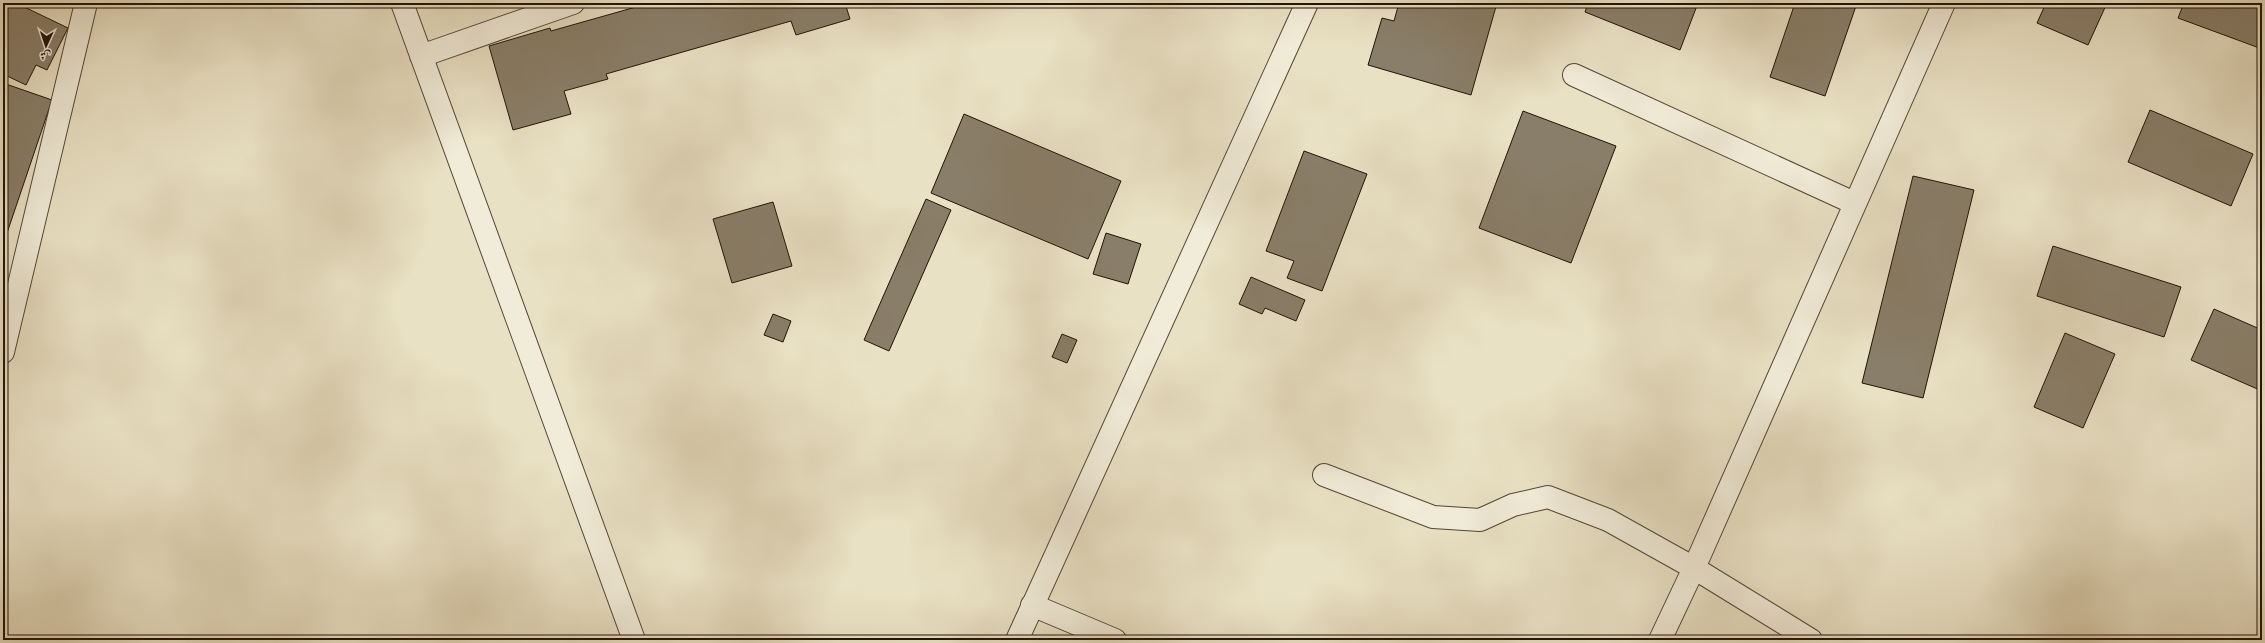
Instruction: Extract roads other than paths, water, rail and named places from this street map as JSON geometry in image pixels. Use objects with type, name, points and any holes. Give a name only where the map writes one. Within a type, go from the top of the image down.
[{"type":"street","points":[[3,352],[86,3]]},
{"type":"street","points":[[402,3],[634,640]]},
{"type":"street","points":[[421,56],[573,3]]},
{"type":"street","points":[[1017,640],[1307,3]]},
{"type":"street","points":[[1660,640],[1694,568],[1854,203],[1944,3]]},
{"type":"street","points":[[1574,74],[1854,203]]},
{"type":"street","points":[[1324,475],[1433,518],[1480,520],[1513,505],[1548,497],[1608,520],[1694,568],[1811,640]]},
{"type":"street","points":[[1032,606],[1115,640]]}]
